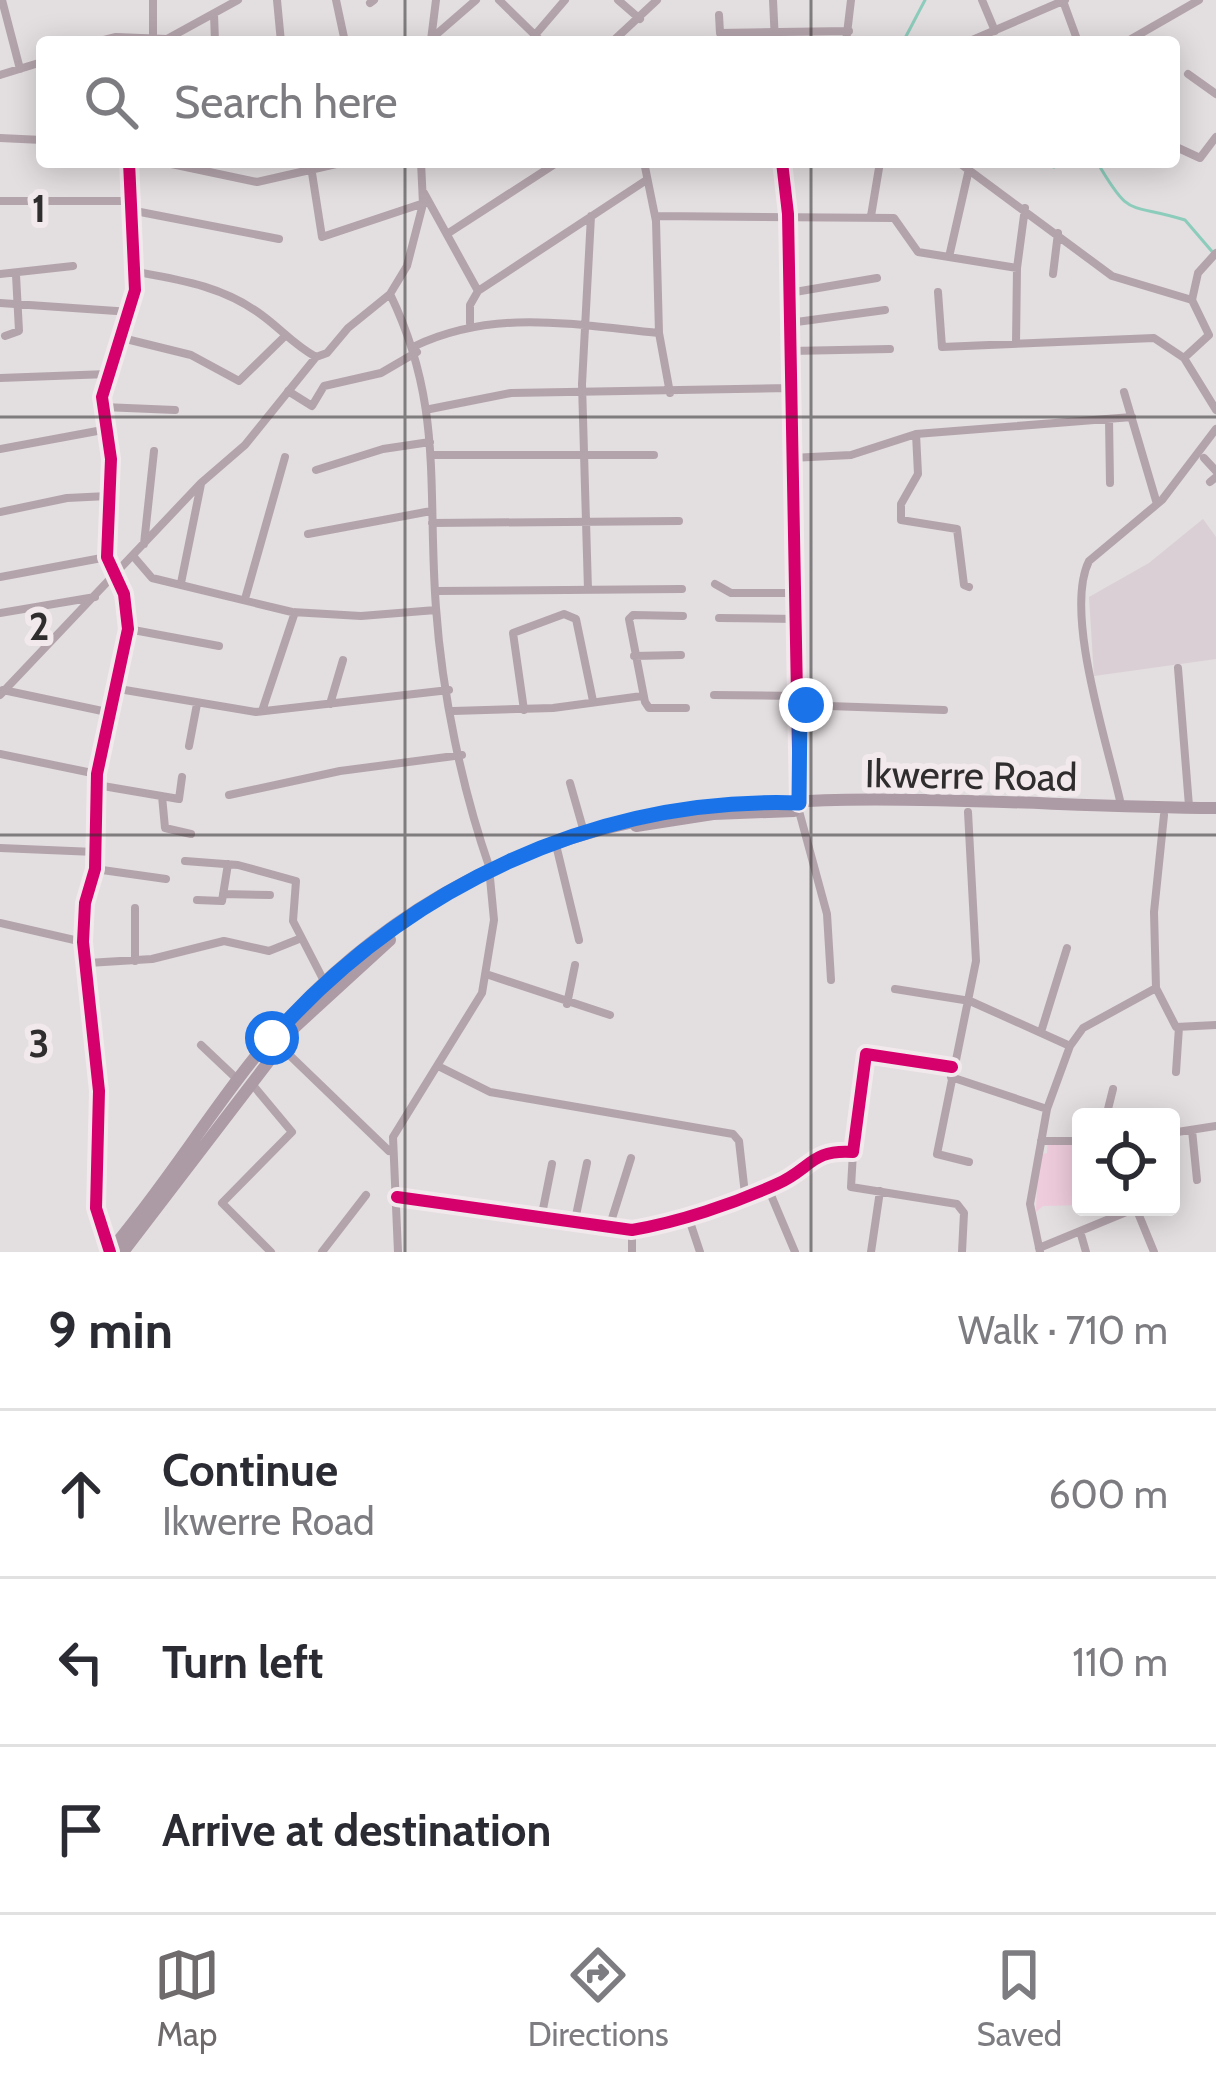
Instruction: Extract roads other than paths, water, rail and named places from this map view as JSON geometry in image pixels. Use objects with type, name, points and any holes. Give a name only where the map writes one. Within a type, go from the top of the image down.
[{"type":"main road","name":"Ikwerre Road","points":[[110,1252],[326,982],[416,912],[584,832],[710,805],[1121,807],[1216,812]]},
{"type":"main road","points":[[123,1252],[245,1082],[338,982],[387,942],[490,873],[557,849],[667,820],[799,807],[1164,815],[1216,812]]},
{"type":"street","points":[[2,0],[20,69]]},
{"type":"street","points":[[153,0],[153,36]]},
{"type":"street","points":[[166,36],[238,0]]},
{"type":"street","points":[[277,0],[280,36]]},
{"type":"street","points":[[335,0],[344,36]]},
{"type":"street","points":[[432,36],[436,0]]},
{"type":"street","points":[[436,36],[476,0]]},
{"type":"street","points":[[499,0],[536,36]]},
{"type":"street","points":[[539,36],[565,0]]},
{"type":"street","points":[[618,0],[640,19]]},
{"type":"street","points":[[619,36],[657,0]]},
{"type":"street","points":[[773,0],[775,36]]},
{"type":"street","points":[[848,36],[851,0]]},
{"type":"street","points":[[982,0],[995,31]]},
{"type":"street","points":[[982,36],[1064,0],[1076,36]]},
{"type":"street","points":[[1136,36],[1199,0]]},
{"type":"street","points":[[214,14],[215,36]]},
{"type":"street","points":[[718,15],[720,33],[775,36],[849,31]]},
{"type":"street","points":[[0,75],[36,64]]},
{"type":"street","points":[[1188,74],[1216,94]]},
{"type":"street","points":[[1180,149],[1200,158],[1216,137]]},
{"type":"street","points":[[0,138],[36,140]]},
{"type":"street","points":[[110,1252],[96,1208],[99,1091],[83,942],[85,904],[95,869],[97,779],[107,712],[128,629],[128,608],[107,557],[103,407],[108,374],[131,312],[136,272],[128,168]]},
{"type":"street","points":[[190,168],[257,182],[327,168]]},
{"type":"street","points":[[1,692],[116,578],[202,482],[245,446],[316,357],[390,294],[412,250],[423,204],[421,168]]},
{"type":"street","points":[[447,234],[549,168]]},
{"type":"street","points":[[644,168],[655,216],[659,333],[670,393]]},
{"type":"street","points":[[783,168],[788,214],[799,807],[826,914],[831,980]]},
{"type":"street","points":[[871,216],[879,168]]},
{"type":"street","points":[[949,257],[969,169],[1112,275],[1192,300]]},
{"type":"street","points":[[312,173],[322,237],[423,204]]},
{"type":"street","points":[[470,323],[470,305],[478,291],[645,181]]},
{"type":"street","points":[[420,186],[478,291]]},
{"type":"street","points":[[0,201],[130,205],[279,238]]},
{"type":"street","points":[[1016,344],[1017,268],[1025,208]]},
{"type":"street","points":[[655,216],[788,214],[900,220],[918,252],[1017,268]]},
{"type":"street","points":[[588,590],[582,393],[591,216]]},
{"type":"street","points":[[1053,274],[1058,231]]},
{"type":"street","points":[[1184,358],[1209,335],[1192,300],[1198,274],[1213,256]]},
{"type":"street","points":[[0,274],[74,266]]},
{"type":"street","points":[[136,272],[211,286],[261,314],[284,338],[316,357]]},
{"type":"street","points":[[5,336],[19,331],[16,275]]},
{"type":"street","points":[[789,292],[877,278]]},
{"type":"street","points":[[938,292],[942,347],[1154,338],[1184,358],[1216,410]]},
{"type":"street","points":[[390,294],[416,349],[430,409],[436,610],[453,711],[490,873],[494,920],[489,975],[469,1021],[393,1137],[390,1152],[398,1252]]},
{"type":"street","points":[[0,303],[131,312]]},
{"type":"street","points":[[789,323],[885,310]]},
{"type":"street","points":[[288,391],[312,406],[324,386],[381,373],[416,349],[470,323],[659,333]]},
{"type":"street","points":[[122,338],[191,355],[238,381],[284,338]]},
{"type":"street","points":[[789,351],[890,349]]},
{"type":"street","points":[[0,377],[108,374]]},
{"type":"street","points":[[430,409],[511,393],[789,388]]},
{"type":"street","points":[[1124,392],[1157,505]]},
{"type":"street","points":[[103,407],[175,410]]},
{"type":"street","points":[[791,458],[851,455],[916,434],[1132,417]]},
{"type":"street","points":[[1109,418],[1110,483]]},
{"type":"street","points":[[0,449],[107,429]]},
{"type":"street","points":[[1121,807],[1084,639],[1083,572],[1089,561],[1157,505],[1216,429]]},
{"type":"street","points":[[916,434],[918,474],[901,504],[901,520],[957,529],[964,586],[969,587]]},
{"type":"street","points":[[316,470],[383,449],[430,442]]},
{"type":"street","points":[[143,547],[154,451]]},
{"type":"street","points":[[431,455],[654,455]]},
{"type":"street","points":[[245,598],[285,458]]},
{"type":"street","points":[[1204,458],[1214,477]]},
{"type":"street","points":[[181,583],[202,482]]},
{"type":"street","points":[[0,512],[67,498],[107,496]]},
{"type":"street","points":[[308,534],[431,511]]},
{"type":"street","points":[[432,523],[679,521]]},
{"type":"street","points":[[0,577],[107,557]]},
{"type":"street","points":[[134,557],[147,575],[295,613],[361,616],[436,610]]},
{"type":"street","points":[[715,584],[731,593],[793,593]]},
{"type":"street","points":[[436,591],[682,589]]},
{"type":"street","points":[[0,614],[96,597]]},
{"type":"street","points":[[262,711],[295,613]]},
{"type":"street","points":[[524,710],[513,633],[564,614],[576,619],[593,701]]},
{"type":"street","points":[[683,616],[630,616],[642,696],[650,708],[686,708]]},
{"type":"street","points":[[719,618],[798,619]]},
{"type":"street","points":[[128,629],[220,646]]},
{"type":"street","points":[[634,656],[681,656]]},
{"type":"street","points":[[330,704],[344,660]]},
{"type":"street","points":[[1178,668],[1190,808]]},
{"type":"street","points":[[113,688],[262,711],[449,690]]},
{"type":"street","points":[[1,692],[107,712]]},
{"type":"street","points":[[714,694],[944,710]]},
{"type":"street","points":[[453,711],[524,710],[642,696]]},
{"type":"street","points":[[189,746],[197,704]]},
{"type":"street","points":[[0,754],[179,799],[182,777]]},
{"type":"street","points":[[229,794],[340,771],[462,754]]},
{"type":"street","points":[[570,783],[584,832]]},
{"type":"street","points":[[162,796],[165,828],[191,834]]},
{"type":"street","points":[[968,812],[976,928],[970,1001],[937,1154],[969,1162]]},
{"type":"street","points":[[1164,815],[1154,912],[1156,988],[1172,1024],[1216,1025]]},
{"type":"street","points":[[0,848],[95,852]]},
{"type":"street","points":[[557,849],[579,940]]},
{"type":"street","points":[[185,861],[228,864],[296,881],[293,911],[299,939],[326,982]]},
{"type":"street","points":[[197,900],[222,902],[228,864]]},
{"type":"street","points":[[95,869],[166,880]]},
{"type":"street","points":[[223,894],[270,895]]},
{"type":"street","points":[[135,961],[136,908]]},
{"type":"street","points":[[0,923],[83,942]]},
{"type":"street","points":[[88,963],[135,961],[224,941],[260,951],[299,939]]},
{"type":"street","points":[[1041,1032],[1067,948]]},
{"type":"street","points":[[567,1004],[575,965]]},
{"type":"street","points":[[489,975],[610,1015]]},
{"type":"street","points":[[1154,1252],[1136,1208],[1040,1250],[1030,1204],[1047,1109],[1070,1046],[1084,1028],[1156,988]]},
{"type":"street","points":[[896,989],[970,1001],[1070,1046]]},
{"type":"street","points":[[1176,1072],[1179,1027]]},
{"type":"street","points":[[201,1045],[245,1082],[292,1132],[222,1203],[271,1252]]},
{"type":"street","points":[[279,1045],[390,1152]]},
{"type":"street","points":[[962,1252],[964,1213],[957,1204],[848,1185],[866,1054],[952,1072],[1047,1109]]},
{"type":"street","points":[[438,1066],[490,1092],[733,1134],[739,1141],[746,1194]]},
{"type":"street","points":[[1108,1108],[1113,1089]]},
{"type":"street","points":[[1180,1131],[1216,1126]]},
{"type":"street","points":[[1192,1130],[1197,1180]]},
{"type":"street","points":[[1041,1141],[1072,1141]]},
{"type":"street","points":[[397,1197],[632,1230],[769,1188],[823,1152],[853,1152]]},
{"type":"street","points":[[609,1228],[632,1158]]},
{"type":"street","points":[[575,1220],[587,1163]]},
{"type":"street","points":[[542,1214],[552,1164]]},
{"type":"street","points":[[769,1188],[795,1252]]},
{"type":"street","points":[[871,1252],[880,1191]]},
{"type":"street","points":[[322,1252],[366,1196]]},
{"type":"street","points":[[688,1216],[700,1252]]},
{"type":"street","points":[[632,1230],[632,1252]]},
{"type":"street","points":[[1080,1231],[1086,1252]]},
{"type":"waterway","points":[[906,36],[925,0]]},
{"type":"waterway","points":[[1101,168],[1124,201],[1185,220],[1215,255]]}]
